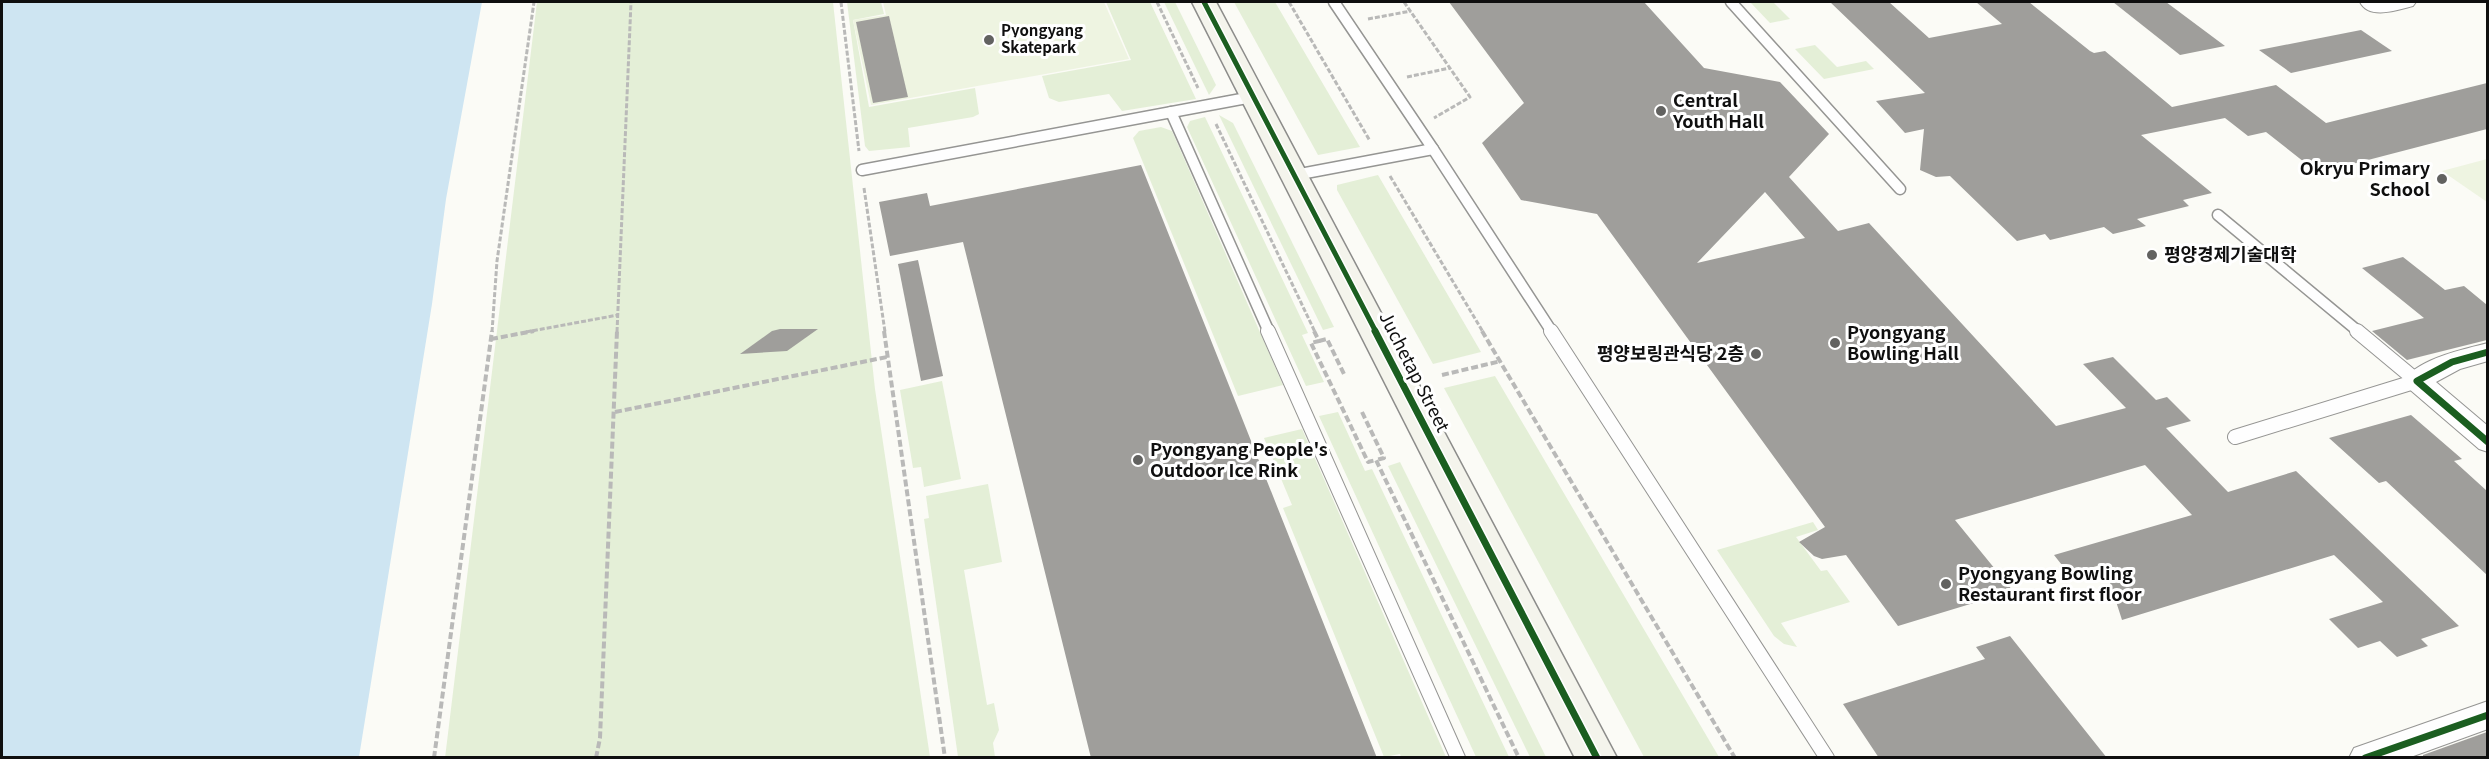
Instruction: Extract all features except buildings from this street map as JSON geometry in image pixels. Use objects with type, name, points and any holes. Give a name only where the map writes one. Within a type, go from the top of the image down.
[{"type":"main road","name":"Juchetap Street","points":[[1204,2],[1597,758]]},
{"type":"street","points":[[2369,2],[2377,7],[2406,2]]},
{"type":"street","points":[[2487,352],[2452,362],[2417,381],[2487,441]]},
{"type":"street","points":[[2366,758],[2487,715]]},
{"type":"lane","points":[[1334,2],[1827,758]]},
{"type":"lane","points":[[1731,2],[1900,189]]},
{"type":"lane","points":[[862,170],[1252,97]]},
{"type":"lane","points":[[1171,112],[1458,758]]},
{"type":"lane","points":[[1295,176],[1432,149]]},
{"type":"lane","points":[[2218,215],[2417,381]]},
{"type":"lane","points":[[2235,437],[2417,381]]},
{"type":"path","points":[[434,758],[491,339],[497,261],[534,2]]},
{"type":"path","points":[[596,758],[600,738],[632,2]]},
{"type":"path","points":[[841,2],[862,170],[945,758]]},
{"type":"path","points":[[1157,2],[1319,341]]},
{"type":"path","points":[[1289,2],[1380,160],[1735,758]]},
{"type":"path","points":[[1404,2],[1470,97],[1445,111]]},
{"type":"path","points":[[1382,16],[1411,11]]},
{"type":"path","points":[[1421,74],[1450,68]]},
{"type":"path","points":[[491,339],[618,315]]},
{"type":"path","points":[[1344,374],[1327,339],[1311,343],[1368,462],[1384,458],[1362,412]]},
{"type":"path","points":[[615,412],[888,357]]},
{"type":"path","points":[[1442,375],[1501,361]]},
{"type":"path","points":[[1376,460],[1519,758]]},
{"type":"green space","points":[[537,2],[833,2],[875,389],[930,757],[445,758]]},
{"type":"green space","points":[[847,2],[881,2],[884,14],[853,20],[869,107],[975,88],[979,114],[908,128],[910,147],[869,151],[865,146]]},
{"type":"green space","name":"Pyongyang Skatepark","points":[[883,2],[1104,2],[1129,59],[871,105],[853,20],[886,15]]},
{"type":"green space","points":[[1106,2],[1150,2],[1196,99],[1122,111],[1109,94],[1059,102],[1049,98],[1042,76],[1131,60]]},
{"type":"green space","points":[[1164,2],[1175,2],[1216,85],[1209,95]]},
{"type":"green space","points":[[1234,2],[1275,2],[1360,147],[1318,155]]},
{"type":"green space","points":[[1750,2],[1773,2],[1790,19],[1770,23]]},
{"type":"green space","points":[[1815,45],[1837,67],[1866,61],[1874,69],[1824,79],[1795,49]]},
{"type":"green space","points":[[1219,115],[1233,123],[1334,327],[1323,330]]},
{"type":"green space","points":[[1205,117],[1308,333],[1302,335],[1324,382],[1306,386],[1187,127],[1190,121]]},
{"type":"green space","points":[[1161,127],[1172,131],[1283,385],[1238,396],[1133,138],[1139,131]]},
{"type":"green space","points":[[2487,159],[2487,202],[2442,171]]},
{"type":"green space","points":[[1378,175],[1481,352],[1433,364],[1337,190],[1337,185]]},
{"type":"green space","points":[[1495,376],[1719,757],[1644,757],[1444,388]]},
{"type":"green space","points":[[942,381],[961,479],[924,487],[921,467],[913,468],[900,390]]},
{"type":"green space","points":[[1338,412],[1365,471],[1372,469],[1509,757],[1476,757],[1319,416]]},
{"type":"green space","points":[[1302,429],[1446,757],[1401,757],[1400,754],[1384,757],[1283,508],[1292,505],[1264,438]]},
{"type":"green space","points":[[1400,462],[1546,757],[1530,757],[1388,466]]},
{"type":"green space","points":[[988,484],[1002,562],[964,570],[987,705],[994,703],[999,730],[993,743],[995,757],[958,757],[924,519],[929,518],[926,496]]},
{"type":"green space","points":[[1813,522],[1818,530],[1796,537],[1821,571],[1827,570],[1850,602],[1781,623],[1797,647],[1784,644],[1774,636],[1717,550]]},
{"type":"water","points":[[2,2],[482,2],[446,199],[432,304],[359,757],[2,757]]},
{"type":"cycle path","points":[[1204,2],[1597,758]]},
{"type":"cycle path","points":[[2488,352],[2452,362],[2417,381],[2488,442]]},
{"type":"cycle path","points":[[2365,758],[2488,715]]},
{"type":"place","name":"Pyongyang Skatepark","points":[[989,40]]},
{"type":"place","name":"Central Youth Hall","points":[[1661,111]]},
{"type":"place","name":"Okryu Primary School","points":[[2442,179]]},
{"type":"place","name":"평양경제기술대학","points":[[2152,255]]},
{"type":"place","name":"Pyongyang Bowling Hall","points":[[1835,343]]},
{"type":"place","name":"평양보링관식당 2층","points":[[1756,354]]},
{"type":"place","name":"Pyongyang People's Outdoor Ice Rink","points":[[1138,460]]},
{"type":"place","name":"Pyongyang Bowling Restaurant first floor","points":[[1946,584]]}]
